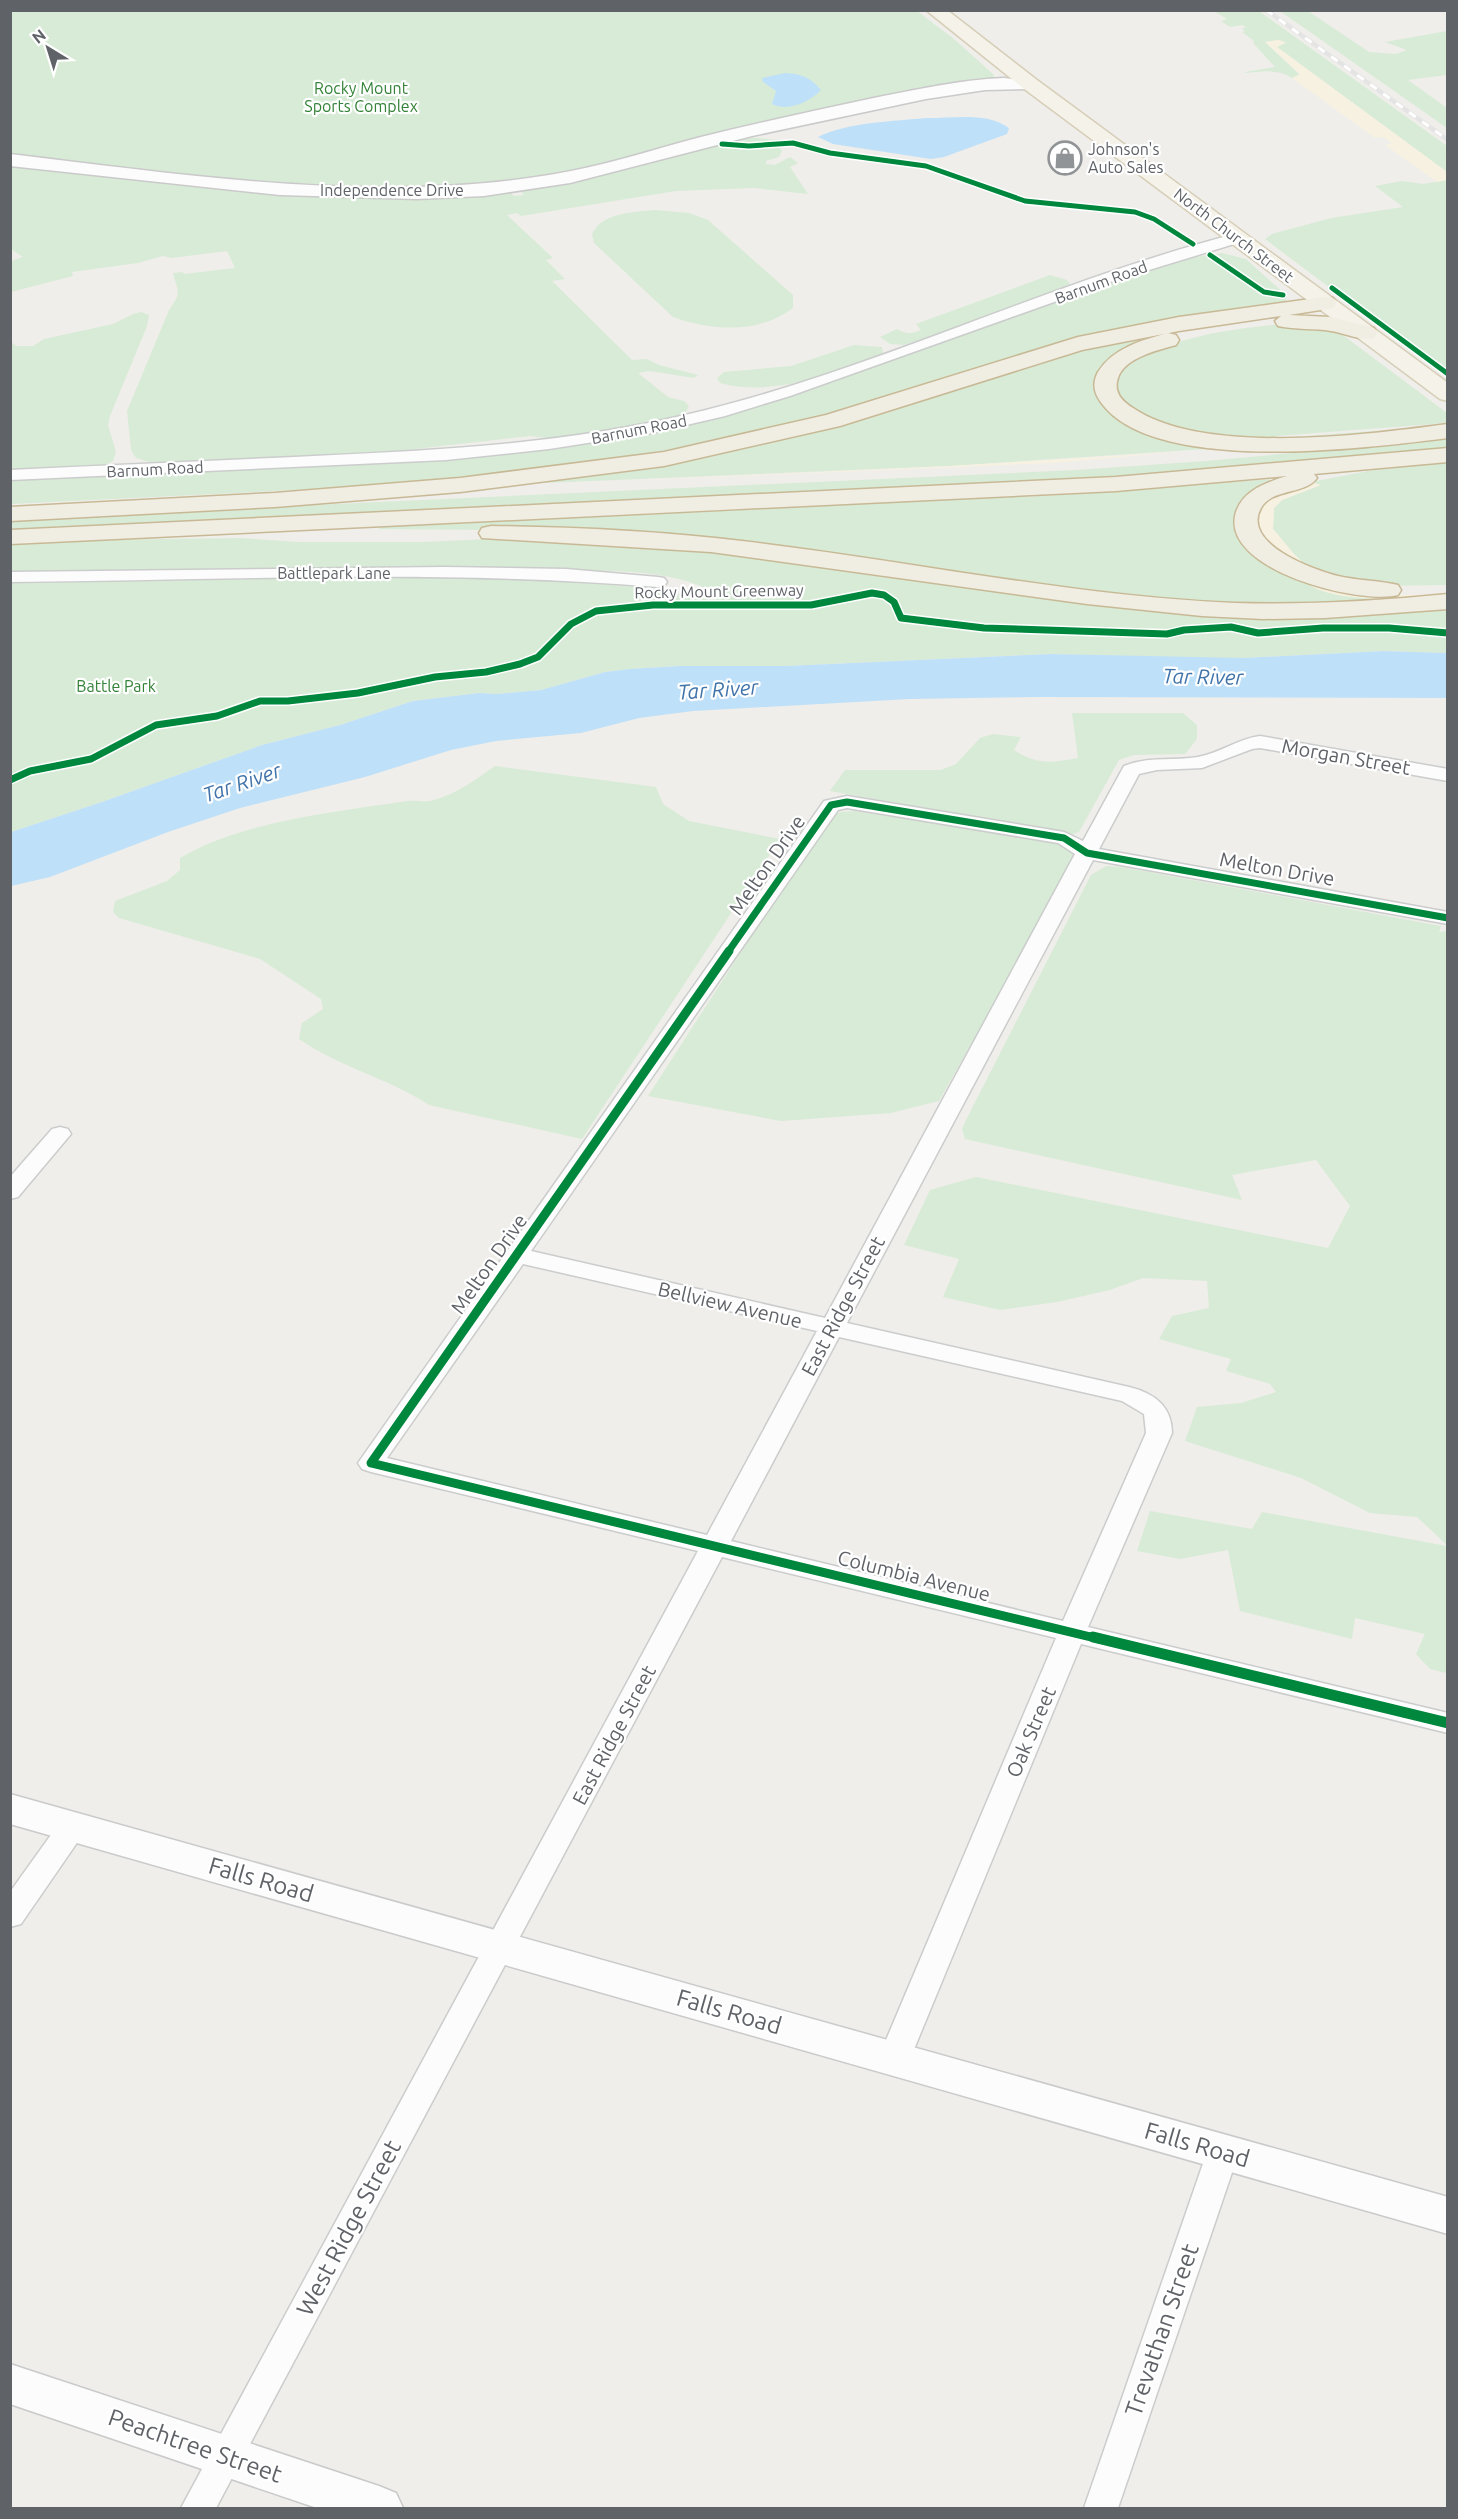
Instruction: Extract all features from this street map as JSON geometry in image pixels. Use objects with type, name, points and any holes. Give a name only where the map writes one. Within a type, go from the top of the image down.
[{"type":"highway","points":[[1329,306],[1176,337],[1132,354],[1118,363],[1108,375],[1105,389],[1123,413],[1136,421],[1164,432],[1198,439],[1256,443],[1369,441],[1444,444]]},
{"type":"highway","points":[[10,514],[275,500],[460,485],[664,459],[842,418],[1078,344],[1179,324],[1329,306]]},
{"type":"highway","points":[[1263,321],[1330,324],[1366,333]]},
{"type":"highway","points":[[275,500],[341,500],[958,472],[1226,455],[1369,441]]},
{"type":"highway","points":[[10,537],[1116,483],[1444,444]]},
{"type":"highway","points":[[1444,444],[1296,480],[1261,497],[1249,507],[1244,522],[1249,537],[1268,554],[1284,565],[1312,577],[1364,588],[1448,589]]},
{"type":"highway","points":[[205,527],[643,538],[741,548],[1089,596],[1203,608],[1282,611],[1448,601]]},
{"type":"main road","name":"North Church Street","points":[[935,10],[1026,85],[1239,238],[1448,394]]},
{"type":"street","name":"Independence Drive","points":[[10,160],[241,186],[378,193],[470,189],[546,181],[612,169],[768,127],[1009,91],[1026,85]]},
{"type":"street","name":"Barnum Road","points":[[10,475],[446,455],[517,449],[623,433],[717,412],[802,387],[1166,258],[1239,238]]},
{"type":"street","name":"Battlepark Lane","points":[[10,577],[444,572],[566,574],[658,582]]},
{"type":"street","name":"Morgan Street","points":[[1244,743],[1260,742],[1448,775]]},
{"type":"street","name":"East Ridge Street","points":[[500,1947],[1131,770],[1154,764],[1202,762],[1244,743]]},
{"type":"street","name":"Melton Drive","points":[[371,1463],[831,805],[848,802],[1064,838],[1087,853],[1448,918]]},
{"type":"street","points":[[10,1192],[60,1134]]},
{"type":"street","name":"Bellview Avenue","points":[[517,1255],[831,1329],[1129,1395],[1152,1406]]},
{"type":"street","name":"Oak Street","points":[[894,2059],[1159,1433],[1160,1419],[1152,1406]]},
{"type":"street","name":"Columbia Avenue","points":[[371,1463],[1448,1723]]},
{"type":"street","name":"Falls Road","points":[[10,1809],[1448,2216]]},
{"type":"street","points":[[10,1916],[73,1826]]},
{"type":"street","name":"West Ridge Street","points":[[198,2508],[500,1947]]},
{"type":"street","name":"Trevathan Street","points":[[1101,2508],[1223,2152]]},
{"type":"street","name":"Peachtree Street","points":[[10,2384],[379,2508]]},
{"type":"green space","name":"Rocky Mount Sports Complex","points":[[11,11],[917,11],[954,39],[994,75],[993,79],[592,167],[519,180],[433,186],[312,184],[191,174],[11,154]]},
{"type":"green space","points":[[1214,11],[1259,11],[1447,146],[1447,172],[1277,47],[1285,42],[1279,40],[1265,42],[1300,75],[1292,78],[1275,72],[1245,73],[1275,67],[1253,43],[1254,41],[1242,32],[1245,31],[1242,29],[1246,27],[1242,25],[1230,27],[1221,21],[1227,19]]},
{"type":"green space","points":[[1280,11],[1308,11],[1369,52],[1396,54],[1407,50],[1385,42],[1447,31],[1447,75],[1408,80],[1447,108],[1447,128]]},
{"type":"green space","points":[[747,137],[778,140],[777,145],[782,151],[779,157],[766,161],[766,164],[775,165],[790,157],[798,163],[790,167],[808,194],[754,188],[676,191],[521,216],[517,213],[507,215],[553,258],[546,260],[565,279],[552,281],[632,360],[647,359],[659,365],[698,375],[694,378],[650,371],[638,373],[668,397],[684,401],[689,406],[684,416],[554,439],[530,436],[371,454],[159,465],[136,458],[131,450],[127,411],[177,296],[173,273],[182,272],[184,274],[235,268],[227,251],[172,258],[163,256],[138,263],[72,272],[73,276],[11,292],[11,261],[23,257],[11,249],[11,165],[296,195],[373,198],[510,192],[514,196],[524,195],[520,191],[522,189],[626,170]]},
{"type":"green space","points":[[1447,180],[1447,376],[1265,239],[1272,234],[1331,218],[1403,207],[1375,186],[1402,181],[1423,184]]},
{"type":"green space","points":[[656,210],[689,213],[708,220],[793,295],[793,308],[765,322],[735,328],[703,325],[673,317],[594,243],[592,234],[597,227],[611,217]]},
{"type":"green space","points":[[1222,253],[1246,259],[1287,296],[1286,301],[1281,305],[1035,351],[845,414],[681,453],[399,485],[11,504],[11,479],[437,459],[526,453],[623,438],[675,427],[783,398],[1176,260]]},
{"type":"green space","points":[[1050,275],[1067,280],[1073,288],[904,345],[890,344],[880,337],[897,329],[906,333],[921,330],[916,324]]},
{"type":"green space","points":[[141,312],[149,315],[147,326],[108,425],[116,452],[113,461],[104,466],[11,471],[10,341],[16,346],[33,346],[44,339],[113,324]]},
{"type":"green space","points":[[1282,324],[1336,330],[1447,413],[1447,423],[1276,436],[1280,438],[1427,427],[1315,438],[1236,440],[1151,423],[1115,396],[1117,376],[1132,363],[1151,353],[1194,338]]},
{"type":"green space","points":[[1151,334],[1154,336],[1121,351],[1100,397],[1201,443],[1206,449],[950,466],[544,483],[544,479],[683,459],[1090,347]]},
{"type":"green space","points":[[854,345],[882,347],[883,354],[824,375],[782,385],[741,387],[720,383],[717,378],[724,372],[791,366]]},
{"type":"green space","points":[[1445,439],[1447,450],[1160,476],[865,492],[11,530],[10,519],[1076,470],[1206,461]]},
{"type":"green space","points":[[1447,463],[1447,585],[1380,586],[1315,574],[1273,529],[1274,508],[1282,500],[1320,485],[1311,482],[1374,470]]},
{"type":"green space","points":[[1269,479],[1271,482],[1245,496],[1262,491],[1250,498],[1298,578],[1325,591],[1340,595],[1371,599],[1417,599],[1270,605],[1191,602],[491,530],[379,529],[378,525],[1060,495]]},
{"type":"green space","name":"Battle Park","points":[[240,538],[299,542],[423,542],[510,538],[676,544],[980,590],[1162,611],[1447,606],[1447,653],[1383,651],[1243,658],[1051,654],[786,666],[679,666],[629,669],[605,672],[541,690],[496,694],[479,693],[413,701],[340,725],[262,745],[11,832],[11,581],[505,577],[639,587],[714,600],[716,594],[678,579],[611,571],[346,568],[11,573],[11,541]]},
{"type":"green space","points":[[1072,713],[1183,713],[1197,725],[1197,739],[1185,754],[1134,755],[1119,760],[1079,832],[1071,835],[830,791],[845,770],[941,770],[956,764],[980,738],[993,734],[1021,737],[1014,750],[1044,762],[1078,758]]},
{"type":"green space","points":[[495,766],[656,787],[663,804],[689,821],[780,839],[582,1139],[429,1105],[397,1087],[314,1049],[299,1039],[302,1023],[323,1009],[321,999],[260,959],[119,918],[113,912],[115,901],[167,881],[180,870],[180,858],[205,845],[261,827],[320,814],[407,801],[439,799]]},
{"type":"green space","points":[[855,811],[1058,843],[1079,852],[939,1101],[891,1113],[781,1121],[648,1096],[828,817],[841,812]]},
{"type":"green space","points":[[1106,866],[1122,867],[1441,926],[1439,932],[1447,931],[1447,1545],[1417,1517],[1370,1513],[1301,1478],[1185,1441],[1197,1407],[1241,1403],[1276,1392],[1270,1384],[1226,1371],[1231,1359],[1159,1339],[1172,1316],[1209,1308],[1207,1281],[1143,1278],[1110,1290],[1057,1302],[1000,1310],[943,1297],[959,1259],[904,1245],[930,1190],[976,1177],[1328,1248],[1350,1206],[1316,1160],[1232,1175],[1242,1200],[965,1139],[962,1129],[966,1120],[1091,875]]},
{"type":"green space","points":[[1150,1511],[1252,1529],[1262,1512],[1447,1546],[1446,1673],[1430,1669],[1416,1654],[1425,1634],[1355,1618],[1352,1639],[1240,1611],[1228,1550],[1180,1559],[1137,1551]]},
{"type":"sand","points":[[1279,40],[1286,43],[1277,47],[1447,172],[1447,180],[1437,182],[1385,145],[1392,143],[1383,137],[1375,138],[1292,78],[1300,74],[1265,42]]},
{"type":"sand","points":[[1179,452],[1053,463],[582,483],[950,466]]},
{"type":"sand","points":[[1278,476],[1283,482],[1243,497],[1262,484],[1271,481],[1269,479],[1060,495],[484,520]]},
{"type":"sand","points":[[1311,482],[1321,485],[1282,500],[1274,508],[1273,529],[1315,574],[1294,566],[1258,535],[1256,514],[1273,495]]},
{"type":"sand","points":[[1305,582],[1376,593],[1410,595],[1447,593],[1447,596],[1394,599],[1353,597],[1318,589]]},
{"type":"water","points":[[785,73],[805,77],[821,90],[811,98],[792,106],[772,104],[776,91],[763,82],[762,78]]},
{"type":"water","points":[[928,118],[981,118],[1009,128],[1007,134],[944,157],[931,159],[833,144],[818,137],[857,125]]},
{"type":"water","name":"Tar River","points":[[1383,651],[1447,653],[1447,698],[909,699],[693,711],[639,718],[581,733],[496,741],[451,750],[365,777],[240,808],[168,832],[50,877],[11,886],[11,832],[262,745],[340,725],[413,701],[479,693],[496,694],[541,690],[605,672],[679,666],[786,666],[1051,654],[1243,658]]},
{"type":"railway","points":[[1266,10],[1448,140]]},
{"type":"cycle path","points":[[722,144],[749,146],[793,143],[830,153],[926,166],[1025,201],[1135,212],[1154,219],[1193,244]]},
{"type":"cycle path","points":[[1210,255],[1264,292],[1283,295]]},
{"type":"cycle path","points":[[1332,288],[1448,374]]},
{"type":"cycle path","name":"Rocky Mount Greenway","points":[[10,780],[30,771],[91,759],[156,725],[217,716],[260,701],[288,701],[358,693],[435,677],[486,672],[520,664],[538,657],[571,624],[596,611],[653,605],[811,605],[872,593],[884,595],[894,602],[901,618],[984,628],[1167,634],[1184,630],[1231,627],[1258,633],[1323,628],[1389,628],[1448,633]]},
{"type":"cycle path","points":[[1448,918],[1087,853],[1064,838],[847,802],[831,805],[371,1463],[1448,1723]]},
{"type":"place","name":"Johnson's Auto Sales","points":[[1065,158]]}]
